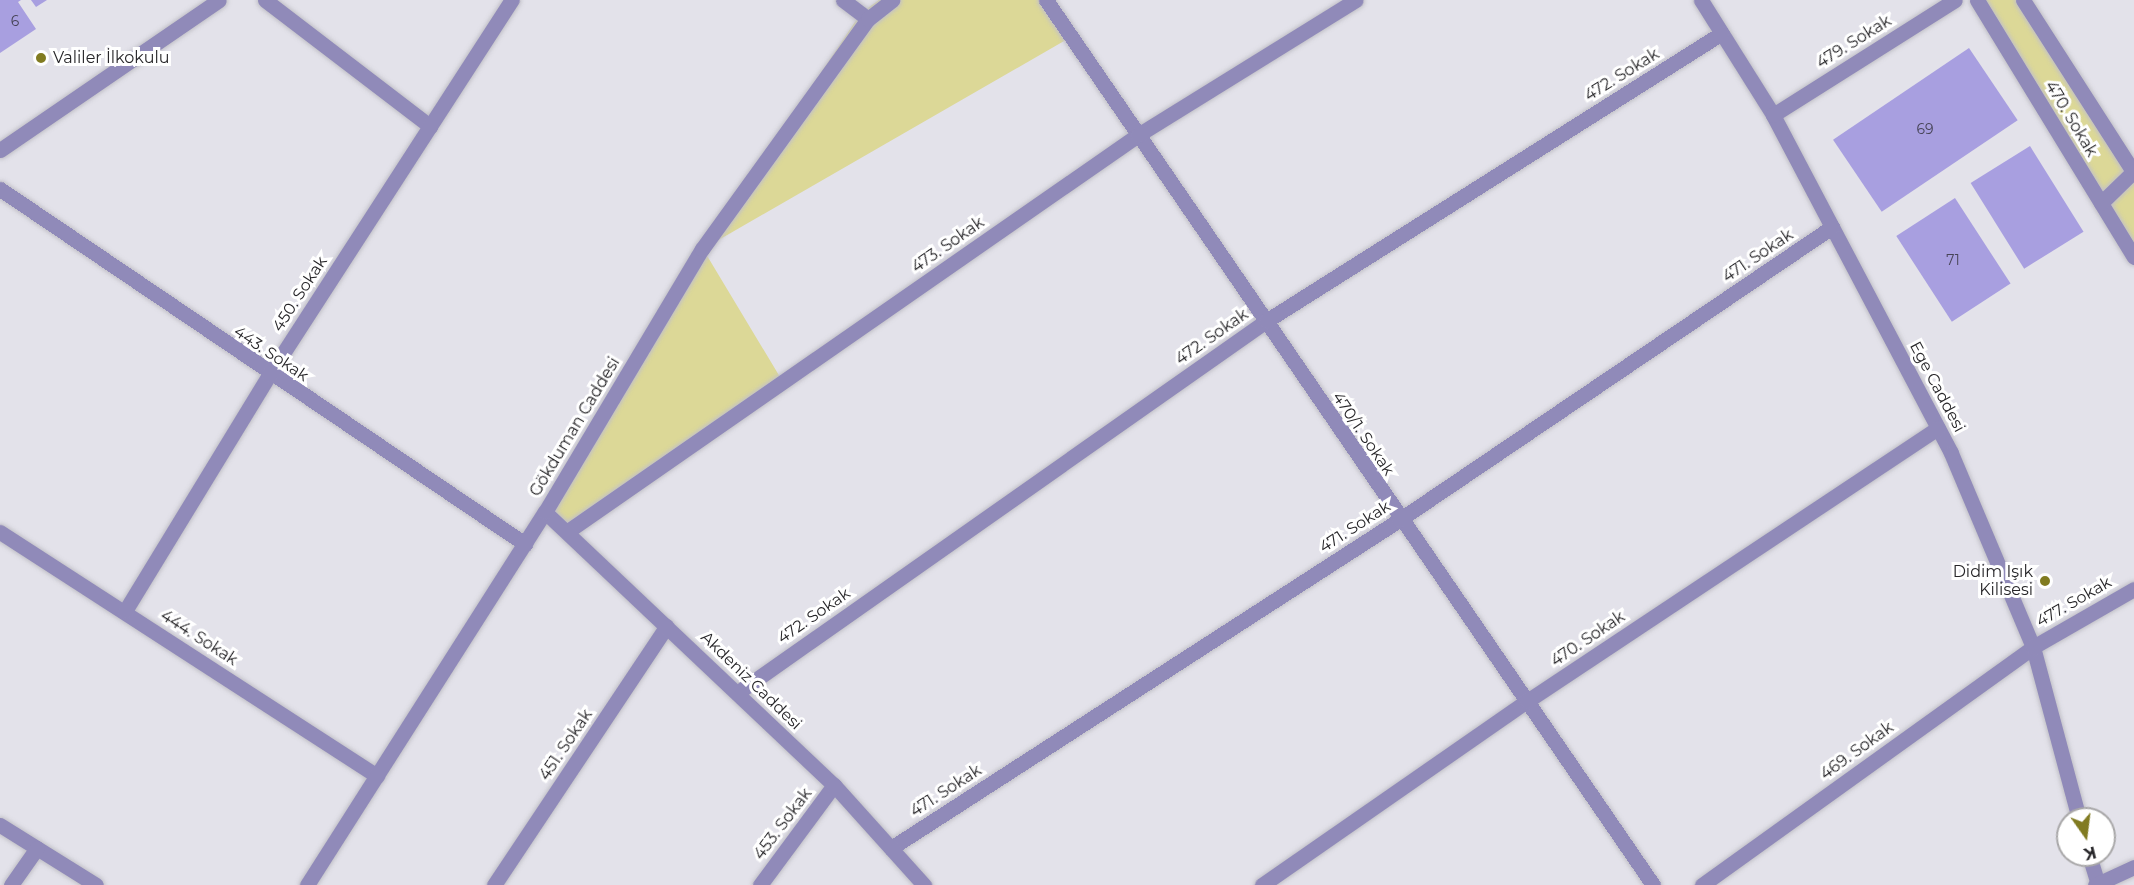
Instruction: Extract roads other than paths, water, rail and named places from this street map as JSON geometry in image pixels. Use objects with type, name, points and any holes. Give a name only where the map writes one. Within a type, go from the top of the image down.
[{"type":"street","points":[[0,150],[219,0]]},
{"type":"street","points":[[265,0],[430,126]]},
{"type":"street","name":"450. Sokak","points":[[125,611],[269,375],[512,0]]},
{"type":"street","points":[[843,0],[868,19]]},
{"type":"street","name":"Gökduman Caddesi","points":[[307,885],[545,512],[702,249],[868,19],[892,0]]},
{"type":"street","name":"470/1. Sokak","points":[[1046,0],[1399,520],[1653,885]]},
{"type":"street","name":"473. Sokak","points":[[568,531],[1138,135],[1356,0]]},
{"type":"street","name":"Ege Caddesi","points":[[1701,0],[1773,115],[1938,428],[2033,647],[2076,807]]},
{"type":"street","name":"479. Sokak","points":[[1773,115],[1955,0]]},
{"type":"street","name":"470. Sokak","points":[[1977,0],[2134,257]]},
{"type":"street","name":"470. Sokak","points":[[2022,0],[2134,172]]},
{"type":"street","name":"472. Sokak","points":[[737,693],[1266,321],[1722,33]]},
{"type":"street","points":[[2101,203],[2134,172]]},
{"type":"street","name":"443. Sokak","points":[[0,189],[269,375],[525,544]]},
{"type":"street","name":"471. Sokak","points":[[891,848],[1399,520],[1832,227]]},
{"type":"street","name":"470. Sokak","points":[[1262,885],[1527,701],[1938,428]]},
{"type":"street","name":"Akdeniz Caddesi","points":[[545,512],[568,531],[834,785],[924,885]]},
{"type":"street","name":"444. Sokak","points":[[0,532],[377,776]]},
{"type":"street","name":"477. Sokak","points":[[2033,647],[2134,589]]},
{"type":"street","name":"451. Sokak","points":[[494,885],[667,626]]},
{"type":"street","name":"469. Sokak","points":[[1702,885],[2033,647]]},
{"type":"street","name":"453. Sokak","points":[[760,885],[834,785]]},
{"type":"street","points":[[0,825],[96,885]]},
{"type":"street","points":[[12,885],[37,848]]},
{"type":"street","points":[[2092,867],[2097,884],[2134,867]]},
{"type":"place","name":"Valiler İlkokulu","points":[[41,58]]},
{"type":"place","name":"Didim Işık Kilisesi","points":[[2045,581]]}]
